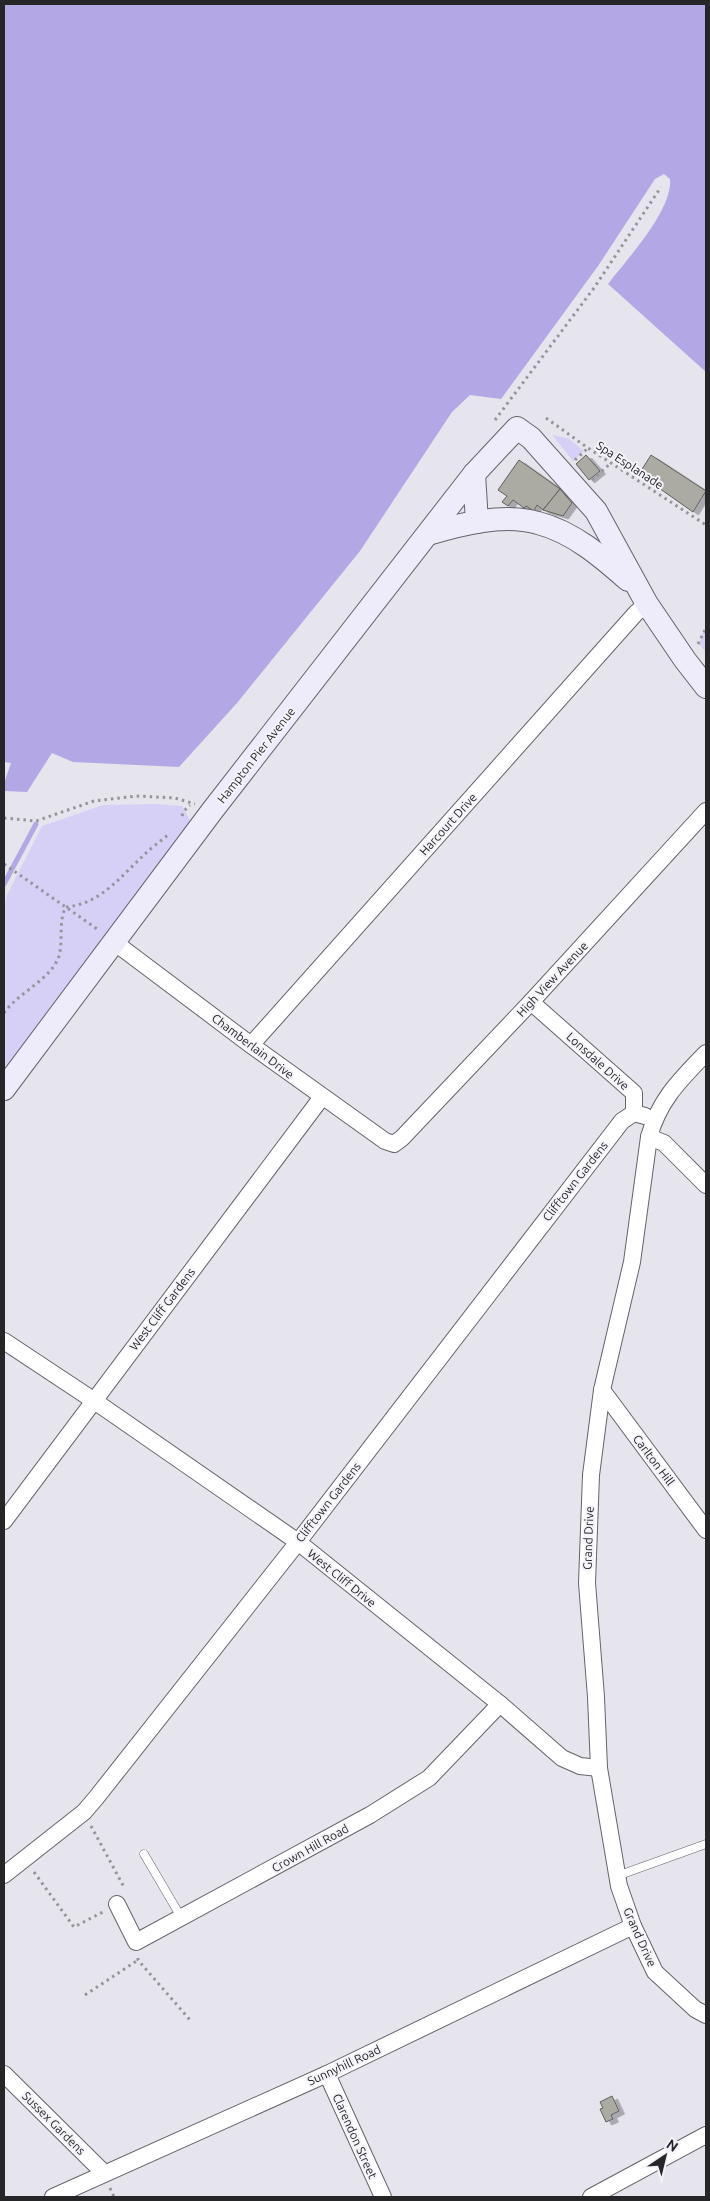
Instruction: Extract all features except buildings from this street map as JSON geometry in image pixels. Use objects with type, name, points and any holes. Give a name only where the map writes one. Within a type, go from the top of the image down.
[{"type":"street","name":"Hampton Pier Avenue","points":[[4,1089],[208,816],[474,474],[517,428],[531,438],[596,511]]},
{"type":"street","points":[[474,474],[477,522]]},
{"type":"street","points":[[573,538],[586,530],[596,511]]},
{"type":"street","points":[[596,511],[643,596],[685,660],[706,686]]},
{"type":"street","points":[[428,534],[457,525],[477,522],[512,519],[538,523],[581,542],[643,596]]},
{"type":"street","name":"Harcourt Drive","points":[[251,1045],[636,613],[643,596]]},
{"type":"street","name":"High View Avenue","points":[[394,1144],[402,1138],[531,1002],[706,811]]},
{"type":"street","name":"Chamberlain Drive","points":[[114,942],[322,1097],[385,1141],[394,1144]]},
{"type":"street","name":"Lonsdale Drive","points":[[531,1002],[634,1093],[634,1113]]},
{"type":"street","name":"Grand Drive","points":[[702,2007],[655,1972],[632,1926],[617,1876],[599,1768],[596,1697],[587,1583],[591,1475],[602,1390],[632,1262],[649,1137],[654,1118],[665,1098],[706,1053]]},
{"type":"street","name":"West Cliff Gardens","points":[[4,1521],[322,1097]]},
{"type":"street","points":[[634,1113],[654,1118]]},
{"type":"street","name":"Clifftown Gardens","points":[[4,1875],[84,1812],[298,1542],[622,1120],[634,1113]]},
{"type":"street","points":[[649,1137],[664,1144],[706,1185]]},
{"type":"street","name":"West Cliff Drive","points":[[4,1341],[93,1400],[298,1542],[500,1704],[562,1758],[580,1766],[599,1768]]},
{"type":"street","name":"Carlton Hill","points":[[602,1390],[706,1530]]},
{"type":"street","name":"Crown Hill Road","points":[[136,1942],[370,1815],[428,1778],[500,1704]]},
{"type":"street","points":[[117,1904],[136,1942]]},
{"type":"street","name":"Sunnyhill Road","points":[[53,2197],[327,2074],[632,1926]]},
{"type":"street","name":"Sussex Gardens","points":[[4,2074],[104,2173]]},
{"type":"street","name":"Clarendon Street","points":[[327,2074],[383,2197]]},
{"type":"street","points":[[591,2197],[706,2135]]},
{"type":"lane","points":[[617,1876],[706,1844]]},
{"type":"lane","points":[[144,1854],[182,1918]]},
{"type":"path","points":[[492,425],[594,288],[661,188]]},
{"type":"path","name":"Spa Esplanade","points":[[546,418],[706,525]]},
{"type":"path","points":[[4,818],[36,820],[94,801],[136,796],[175,798],[193,802],[184,810],[182,818]]},
{"type":"path","points":[[66,907],[77,906],[117,884],[144,855],[172,831]]},
{"type":"path","points":[[4,864],[114,942]]},
{"type":"path","points":[[4,1013],[56,963],[62,940],[63,913],[66,907]]},
{"type":"path","points":[[25,1858],[74,1927],[130,1898],[84,1812]]},
{"type":"path","points":[[136,1942],[138,1960],[190,2020]]},
{"type":"path","points":[[85,1995],[138,1960]]},
{"type":"shaded area","points":[[4,4],[706,4],[706,372],[608,284],[657,219],[669,191],[670,179],[664,174],[655,179],[598,266],[501,399],[470,395],[452,412],[360,551],[237,703],[179,767],[73,762],[52,753],[27,792],[4,791],[4,783],[11,763],[4,762]]},
{"type":"shaded area","points":[[552,435],[568,438],[584,451],[573,461]]},
{"type":"shaded area","points":[[706,625],[706,653],[699,643]]},
{"type":"shaded area","points":[[154,804],[182,806],[191,822],[4,1080],[4,907],[7,895],[42,826],[103,805]]},
{"type":"waterway","points":[[4,884],[36,824]]}]
